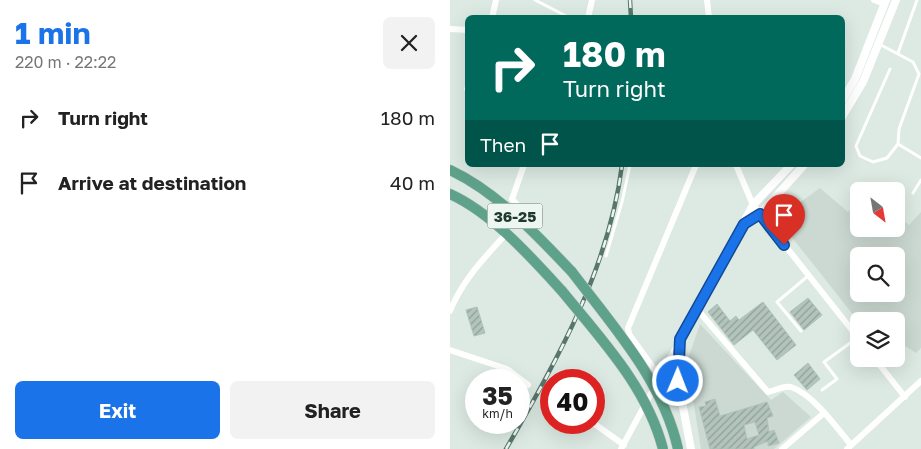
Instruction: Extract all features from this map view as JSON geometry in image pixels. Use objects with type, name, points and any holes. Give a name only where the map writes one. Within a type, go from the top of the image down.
[{"type":"main road","name":"36-25","points":[[450,170],[465,177],[535,233],[572,272],[628,346],[655,388],[673,425],[678,449]]},
{"type":"main road","name":"36-25","points":[[450,194],[462,199],[506,234],[562,290],[633,382],[656,424],[663,449]]},
{"type":"street","points":[[493,15],[496,0]]},
{"type":"street","points":[[589,15],[592,0]]},
{"type":"street","points":[[707,0],[709,15]]},
{"type":"street","points":[[845,96],[855,79],[886,2],[874,0]]},
{"type":"street","points":[[845,112],[862,82],[896,0]]},
{"type":"street","points":[[450,29],[465,30]]},
{"type":"street","points":[[523,167],[512,199],[532,222],[535,233]]},
{"type":"street","points":[[660,377],[629,334],[628,328],[695,167]]},
{"type":"street","points":[[737,167],[753,205],[850,328]]},
{"type":"street","points":[[605,433],[622,447],[753,205],[789,167]]},
{"type":"street","points":[[744,224],[760,214],[802,167]]},
{"type":"street","points":[[450,311],[453,295],[506,234]]},
{"type":"street","points":[[696,308],[768,392],[790,387],[824,413],[850,447],[921,381]]},
{"type":"street","points":[[680,339],[678,381],[691,449]]},
{"type":"street","points":[[450,350],[507,369]]},
{"type":"street","points":[[881,367],[905,397]]},
{"type":"street","points":[[782,449],[824,413]]},
{"type":"lane","points":[[536,0],[564,15]]},
{"type":"lane","points":[[898,53],[917,0]]},
{"type":"lane","points":[[878,44],[913,62],[918,74],[899,128],[898,144],[887,158],[873,162],[860,156],[856,146],[890,69]]},
{"type":"lane","points":[[898,144],[921,158]]},
{"type":"lane","points":[[606,256],[622,202],[630,167]]},
{"type":"lane","points":[[913,193],[921,180]]},
{"type":"lane","points":[[801,331],[777,302],[808,275]]},
{"type":"lane","points":[[822,390],[837,379],[824,362],[850,344]]},
{"type":"shaded area","points":[[820,188],[848,212],[850,210],[850,238],[905,238],[905,221],[909,225],[921,212],[921,348],[916,353],[905,346],[905,312],[851,312],[771,211],[779,199],[791,209]]},
{"type":"shaded area","points":[[700,324],[771,400],[783,392],[811,417],[774,449],[701,449],[687,362]]},
{"type":"building","points":[[808,298],[822,315],[804,330],[790,312]]},
{"type":"building","points":[[763,302],[796,345],[777,360],[753,330],[734,345],[708,312],[717,304],[730,321],[736,316],[739,320]]},
{"type":"building","points":[[477,307],[485,333],[474,336],[466,310]]},
{"type":"building","points":[[808,363],[820,379],[807,390],[794,375]]},
{"type":"building","points":[[715,399],[720,416],[767,402],[773,416],[767,418],[769,432],[774,430],[779,443],[768,446],[768,441],[754,447],[754,449],[710,449],[699,407],[706,406],[705,402]],"holes":[[[755,422],[759,435],[747,439],[744,425]]]},
{"type":"railway","points":[[630,0],[631,15]]},
{"type":"railway","points":[[506,449],[562,348],[593,277],[606,240],[622,167]]},
{"type":"route","points":[[678,381],[680,339],[694,310],[744,224],[760,214],[784,245]]}]
